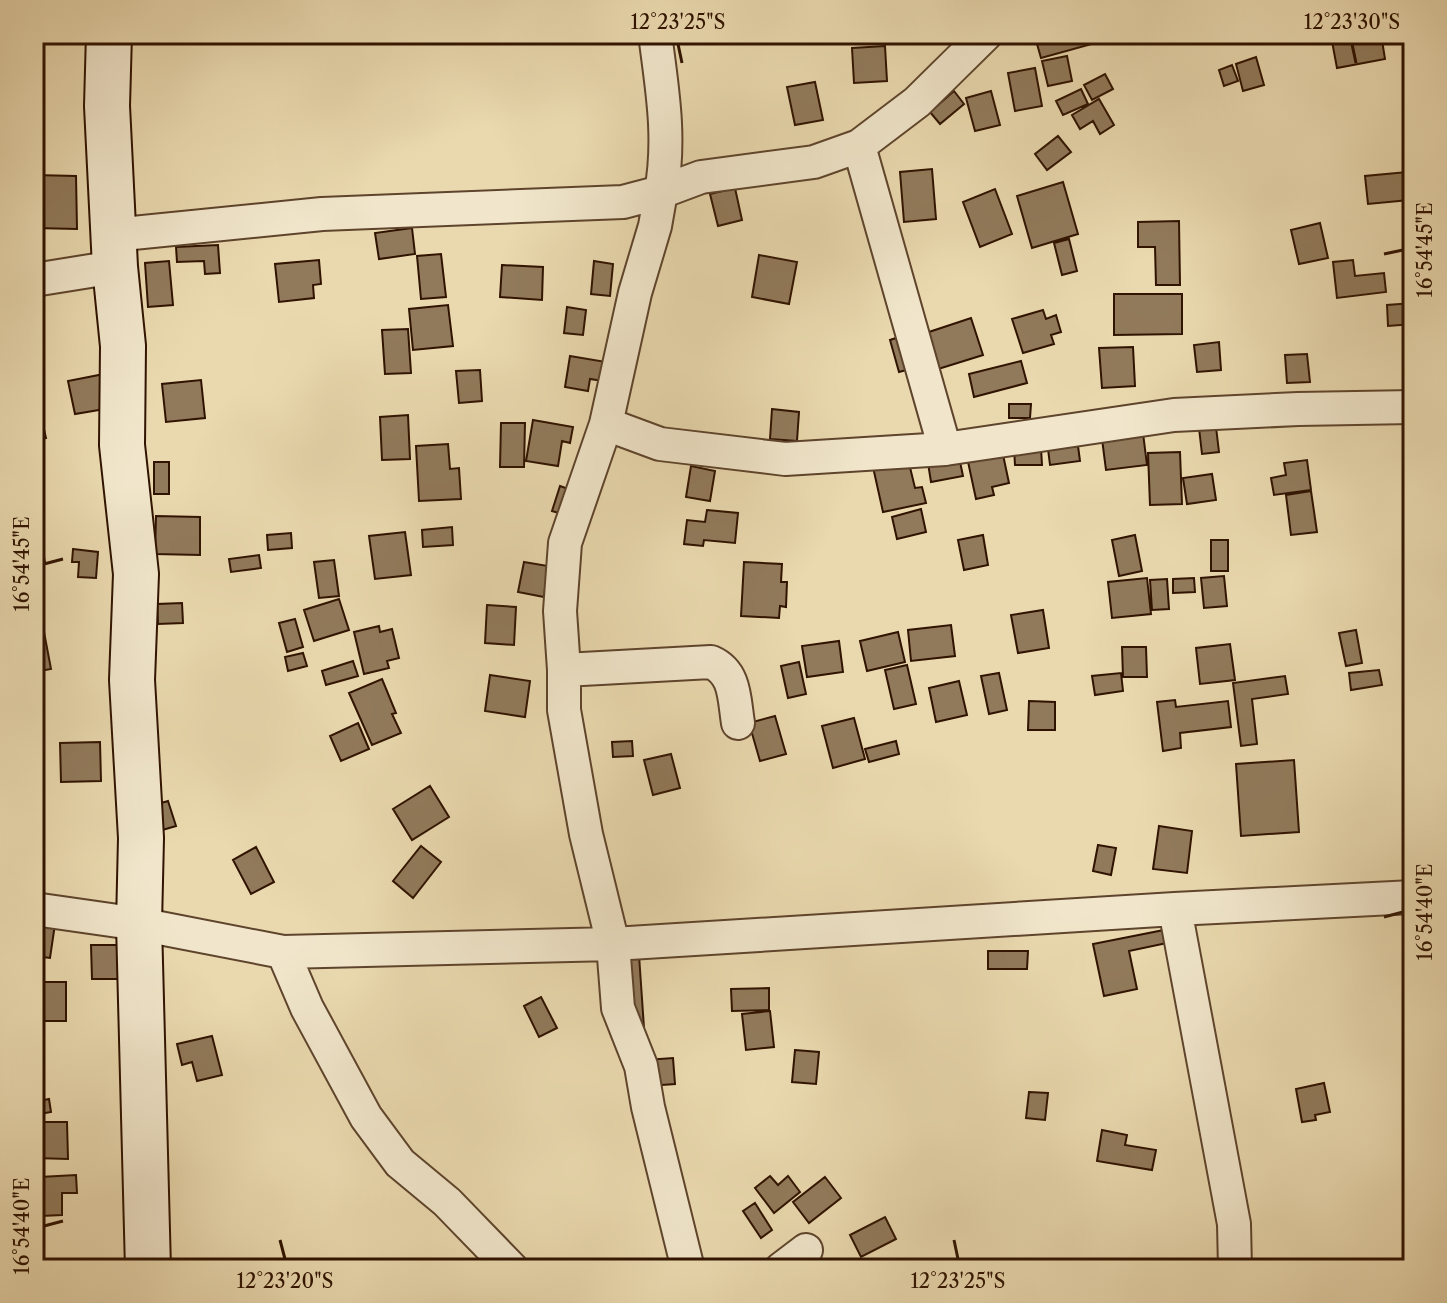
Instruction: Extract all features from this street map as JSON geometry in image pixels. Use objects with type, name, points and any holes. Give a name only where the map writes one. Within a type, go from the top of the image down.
[{"type":"street","points":[[109,34],[107,106],[114,251],[123,346],[122,445],[136,574],[132,680],[141,838],[139,924],[148,1269]]},
{"type":"street","points":[[655,34],[667,119],[667,159],[655,226],[635,293],[606,424],[565,543],[560,611],[564,710],[586,834],[613,944],[618,1008],[641,1066],[648,1107],[688,1269]]},
{"type":"street","points":[[34,280],[114,251],[322,214],[623,202],[701,177],[814,162],[859,146],[917,102],[986,34]]},
{"type":"street","points":[[859,146],[945,449]]},
{"type":"street","points":[[606,424],[660,444],[785,459],[945,449],[1174,415],[1413,407]]},
{"type":"street","points":[[564,670],[711,662],[724,668],[731,682],[738,723]]},
{"type":"street","points":[[34,909],[139,924],[283,952],[613,944],[1413,897]]},
{"type":"street","points":[[1175,909],[1234,1224],[1235,1269]]},
{"type":"street","points":[[283,952],[307,1008],[366,1117],[400,1163],[447,1202],[512,1269]]},
{"type":"building","points":[[681,34],[717,34],[716,39]]},
{"type":"building","points":[[720,34],[754,34],[753,42],[720,40]]},
{"type":"building","points":[[1048,34],[1107,34],[1110,39],[1041,58],[1037,44],[1050,41]]},
{"type":"building","points":[[1381,34],[1385,59],[1337,68],[1331,36]]},
{"type":"building","points":[[885,46],[887,81],[854,83],[852,48]]},
{"type":"building","points":[[1067,56],[1072,81],[1048,86],[1042,61]]},
{"type":"building","points":[[1256,57],[1264,85],[1243,91],[1236,64]]},
{"type":"building","points":[[1232,65],[1238,81],[1224,86],[1219,70]]},
{"type":"building","points":[[1035,68],[1042,106],[1015,111],[1008,73]]},
{"type":"building","points":[[1105,74],[1113,89],[1092,100],[1084,85]]},
{"type":"building","points":[[815,82],[823,120],[795,125],[787,87]]},
{"type":"building","points":[[1081,89],[1088,104],[1063,115],[1056,101]]},
{"type":"building","points":[[954,91],[964,104],[940,124],[930,112]]},
{"type":"building","points":[[991,91],[1000,125],[975,131],[966,98]]},
{"type":"building","points":[[1099,99],[1114,125],[1100,134],[1093,121],[1080,129],[1072,115]]},
{"type":"building","points":[[1058,136],[1071,152],[1047,170],[1035,154]]},
{"type":"building","points":[[932,169],[936,219],[904,222],[900,172]]},
{"type":"building","points":[[1407,172],[1409,200],[1368,204],[1365,176]]},
{"type":"building","points":[[34,175],[76,176],[77,229],[34,228]]},
{"type":"building","points":[[1063,182],[1078,234],[1032,248],[1017,196]]},
{"type":"building","points":[[735,188],[742,220],[718,226],[710,194]]},
{"type":"building","points":[[995,189],[1012,234],[980,247],[963,202]]},
{"type":"building","points":[[1179,221],[1180,285],[1156,285],[1155,247],[1138,247],[1138,222]]},
{"type":"building","points":[[1320,223],[1328,258],[1299,264],[1291,230]]},
{"type":"building","points":[[412,228],[415,254],[379,259],[375,233]]},
{"type":"building","points":[[1069,239],[1077,271],[1062,275],[1054,243]]},
{"type":"building","points":[[218,245],[220,273],[205,274],[204,261],[177,262],[176,247]]},
{"type":"building","points":[[441,254],[446,297],[421,299],[417,256]]},
{"type":"building","points":[[759,255],[797,262],[789,304],[752,297]]},
{"type":"building","points":[[319,260],[321,284],[313,285],[314,298],[279,302],[275,264]]},
{"type":"building","points":[[1353,260],[1355,276],[1384,273],[1386,292],[1337,298],[1333,262]]},
{"type":"building","points":[[169,261],[173,305],[148,307],[145,263]]},
{"type":"building","points":[[594,261],[613,264],[610,296],[591,294]]},
{"type":"building","points":[[502,265],[543,267],[542,300],[500,297]]},
{"type":"building","points":[[1114,294],[1182,294],[1182,334],[1114,335]]},
{"type":"building","points":[[1413,303],[1413,324],[1388,326],[1387,305]]},
{"type":"building","points":[[448,305],[453,346],[413,350],[409,309]]},
{"type":"building","points":[[567,307],[586,310],[583,335],[564,333]]},
{"type":"building","points":[[1043,310],[1046,319],[1056,315],[1061,332],[1051,335],[1054,344],[1023,353],[1012,319]]},
{"type":"building","points":[[971,318],[983,355],[935,370],[923,334]]},
{"type":"building","points":[[408,329],[411,373],[385,374],[382,330]]},
{"type":"building","points":[[905,335],[914,368],[899,372],[890,340]]},
{"type":"building","points":[[1219,342],[1221,370],[1197,372],[1194,345]]},
{"type":"building","points":[[1133,347],[1135,386],[1102,388],[1099,348]]},
{"type":"building","points":[[1307,354],[1310,382],[1287,383],[1285,355]]},
{"type":"building","points":[[570,356],[606,362],[603,381],[590,379],[588,391],[565,387]]},
{"type":"building","points":[[1021,361],[1027,383],[974,397],[969,374]]},
{"type":"building","points":[[480,370],[482,401],[459,403],[456,371]]},
{"type":"building","points":[[104,374],[111,408],[75,414],[68,381]]},
{"type":"building","points":[[201,380],[205,418],[166,422],[162,384]]},
{"type":"building","points":[[34,401],[46,438],[34,441]]},
{"type":"building","points":[[1009,404],[1031,404],[1030,418],[1009,418]]},
{"type":"building","points":[[772,409],[799,412],[797,441],[770,439]]},
{"type":"building","points":[[408,415],[410,459],[382,460],[380,417]]},
{"type":"building","points":[[533,420],[573,427],[570,443],[562,441],[558,466],[526,461]]},
{"type":"building","points":[[501,423],[525,423],[524,467],[500,467]]},
{"type":"building","points":[[1216,427],[1219,452],[1202,454],[1199,428]]},
{"type":"building","points":[[1143,433],[1147,465],[1106,470],[1102,439]]},
{"type":"building","points":[[448,444],[450,469],[459,468],[461,499],[419,501],[416,446]]},
{"type":"building","points":[[1078,446],[1080,461],[1050,465],[1048,449]]},
{"type":"building","points":[[1014,448],[1041,448],[1042,465],[1015,465]]},
{"type":"building","points":[[1002,450],[1009,483],[992,487],[994,495],[976,499],[967,457]]},
{"type":"building","points":[[1180,452],[1182,504],[1150,505],[1148,453]]},
{"type":"building","points":[[959,457],[963,476],[931,482],[928,463]]},
{"type":"building","points":[[908,459],[915,488],[922,487],[926,503],[883,512],[873,467]]},
{"type":"building","points":[[1307,460],[1311,490],[1274,495],[1271,478],[1286,475],[1284,463]]},
{"type":"building","points":[[154,462],[169,462],[169,494],[154,494]]},
{"type":"building","points":[[1413,463],[1413,495],[1410,496],[1404,464]]},
{"type":"building","points":[[691,466],[715,471],[710,501],[686,497]]},
{"type":"building","points":[[1212,474],[1216,500],[1187,504],[1183,478]]},
{"type":"building","points":[[560,486],[577,492],[569,516],[552,511]]},
{"type":"building","points":[[1311,491],[1317,532],[1291,535],[1286,495]]},
{"type":"building","points":[[921,509],[926,532],[897,539],[892,517]]},
{"type":"building","points":[[707,510],[738,513],[735,543],[704,540],[703,546],[684,544],[687,520],[705,522]]},
{"type":"building","points":[[156,516],[200,517],[200,555],[155,554]]},
{"type":"building","points":[[452,527],[453,545],[423,547],[422,530]]},
{"type":"building","points":[[39,529],[45,563],[34,565],[34,530]]},
{"type":"building","points":[[405,532],[411,575],[375,579],[369,536]]},
{"type":"building","points":[[291,533],[292,548],[268,550],[267,535]]},
{"type":"building","points":[[983,535],[988,565],[964,570],[958,540]]},
{"type":"building","points":[[1135,535],[1142,571],[1119,576],[1112,540]]},
{"type":"building","points":[[1211,540],[1228,540],[1228,571],[1211,571]]},
{"type":"building","points":[[73,549],[98,552],[96,578],[78,577],[79,562],[72,562]]},
{"type":"building","points":[[259,555],[261,568],[231,572],[229,559]]},
{"type":"building","points":[[334,560],[339,596],[319,598],[314,562]]},
{"type":"building","points":[[524,562],[548,566],[544,597],[518,592]]},
{"type":"building","points":[[744,562],[782,564],[781,582],[787,582],[786,607],[780,606],[779,618],[741,616]]},
{"type":"building","points":[[1224,576],[1227,606],[1204,608],[1201,578]]},
{"type":"building","points":[[1147,578],[1151,614],[1112,618],[1108,582]]},
{"type":"building","points":[[1194,578],[1195,592],[1173,593],[1173,579]]},
{"type":"building","points":[[1167,579],[1169,609],[1152,610],[1150,580]]},
{"type":"building","points":[[339,599],[349,630],[314,641],[304,610]]},
{"type":"building","points":[[182,603],[183,623],[158,624],[157,604]]},
{"type":"building","points":[[487,605],[516,607],[514,645],[485,643]]},
{"type":"building","points":[[1043,610],[1049,648],[1018,653],[1011,615]]},
{"type":"building","points":[[295,619],[303,647],[287,652],[279,623]]},
{"type":"building","points":[[951,625],[955,656],[911,661],[908,630]]},
{"type":"building","points":[[379,626],[380,632],[392,629],[399,658],[387,661],[389,668],[364,674],[354,632]]},
{"type":"building","points":[[1356,630],[1362,663],[1346,666],[1339,633]]},
{"type":"building","points":[[44,632],[51,669],[34,672],[34,634]]},
{"type":"building","points":[[898,632],[905,662],[867,671],[860,641]]},
{"type":"building","points":[[839,641],[843,672],[807,677],[802,646]]},
{"type":"building","points":[[1230,644],[1235,680],[1200,684],[1196,648]]},
{"type":"building","points":[[1122,647],[1146,647],[1147,677],[1123,677]]},
{"type":"building","points":[[303,653],[307,666],[288,671],[285,657]]},
{"type":"building","points":[[353,661],[358,676],[326,685],[322,671]]},
{"type":"building","points":[[799,662],[806,694],[788,698],[781,666]]},
{"type":"building","points":[[907,665],[916,704],[894,709],[885,670]]},
{"type":"building","points":[[1379,670],[1382,685],[1351,690],[1349,673]]},
{"type":"building","points":[[999,673],[1007,710],[989,714],[981,676]]},
{"type":"building","points":[[1121,673],[1123,691],[1095,695],[1092,676]]},
{"type":"building","points":[[490,675],[530,681],[525,717],[485,711]]},
{"type":"building","points":[[1285,676],[1288,694],[1252,699],[1257,744],[1241,746],[1233,683]]},
{"type":"building","points":[[382,679],[401,733],[372,745],[349,693]]},
{"type":"building","points":[[959,681],[967,715],[936,722],[929,688]]},
{"type":"building","points":[[1175,700],[1176,707],[1228,701],[1231,727],[1180,733],[1181,748],[1163,751],[1157,702]]},
{"type":"building","points":[[1029,701],[1055,702],[1055,730],[1028,730]]},
{"type":"building","points":[[775,716],[786,754],[760,761],[749,723]]},
{"type":"building","points":[[854,718],[865,759],[833,768],[822,726]]},
{"type":"building","points":[[358,723],[369,749],[341,761],[330,736]]},
{"type":"building","points":[[632,741],[633,756],[613,757],[612,742]]},
{"type":"building","points":[[896,741],[899,754],[869,762],[865,749]]},
{"type":"building","points":[[100,742],[101,781],[61,782],[60,743]]},
{"type":"building","points":[[671,754],[680,788],[653,795],[644,760]]},
{"type":"building","points":[[1294,760],[1299,832],[1241,836],[1236,764]]},
{"type":"building","points":[[430,786],[449,817],[412,840],[393,809]]},
{"type":"building","points":[[168,801],[176,826],[152,833],[144,808]]},
{"type":"building","points":[[1159,826],[1192,831],[1187,873],[1153,869]]},
{"type":"building","points":[[1098,845],[1116,848],[1111,875],[1093,871]]},
{"type":"building","points":[[421,846],[441,862],[413,898],[393,881]]},
{"type":"building","points":[[256,847],[274,882],[251,894],[233,860]]},
{"type":"building","points":[[34,921],[55,924],[50,958],[34,956]]},
{"type":"building","points":[[1164,930],[1167,943],[1129,951],[1137,989],[1104,996],[1093,944]]},
{"type":"building","points":[[91,945],[125,945],[126,979],[92,979]]},
{"type":"building","points":[[988,951],[1028,951],[1027,969],[988,969]]},
{"type":"building","points":[[639,955],[644,1028],[628,1029],[624,956]]},
{"type":"building","points":[[41,982],[66,982],[66,1021],[41,1021]]},
{"type":"building","points":[[769,988],[769,1010],[732,1011],[731,989]]},
{"type":"building","points":[[541,997],[557,1028],[539,1037],[524,1006]]},
{"type":"building","points":[[770,1011],[774,1047],[746,1050],[742,1014]]},
{"type":"building","points":[[212,1036],[222,1075],[197,1081],[192,1062],[182,1065],[177,1044]]},
{"type":"building","points":[[795,1050],[819,1052],[816,1084],[792,1082]]},
{"type":"building","points":[[673,1058],[675,1084],[648,1086],[646,1060]]},
{"type":"building","points":[[1324,1083],[1330,1112],[1315,1115],[1316,1120],[1302,1122],[1296,1089]]},
{"type":"building","points":[[1029,1092],[1048,1093],[1045,1120],[1026,1118]]},
{"type":"building","points":[[49,1099],[51,1112],[34,1115],[34,1102]]},
{"type":"building","points":[[34,1122],[67,1122],[68,1159],[34,1158]]},
{"type":"building","points":[[1102,1130],[1127,1135],[1125,1145],[1156,1150],[1152,1170],[1097,1161]]},
{"type":"building","points":[[76,1175],[77,1193],[62,1193],[62,1215],[41,1216],[40,1177]]},
{"type":"building","points":[[770,1176],[778,1185],[788,1176],[800,1192],[774,1213],[755,1188]]},
{"type":"building","points":[[825,1177],[841,1198],[809,1223],[793,1202]]},
{"type":"building","points":[[755,1203],[772,1230],[761,1238],[743,1211]]},
{"type":"building","points":[[885,1217],[896,1239],[861,1257],[850,1235]]},
{"type":"building","points":[[68,1262],[69,1269],[45,1269],[45,1266]]}]
